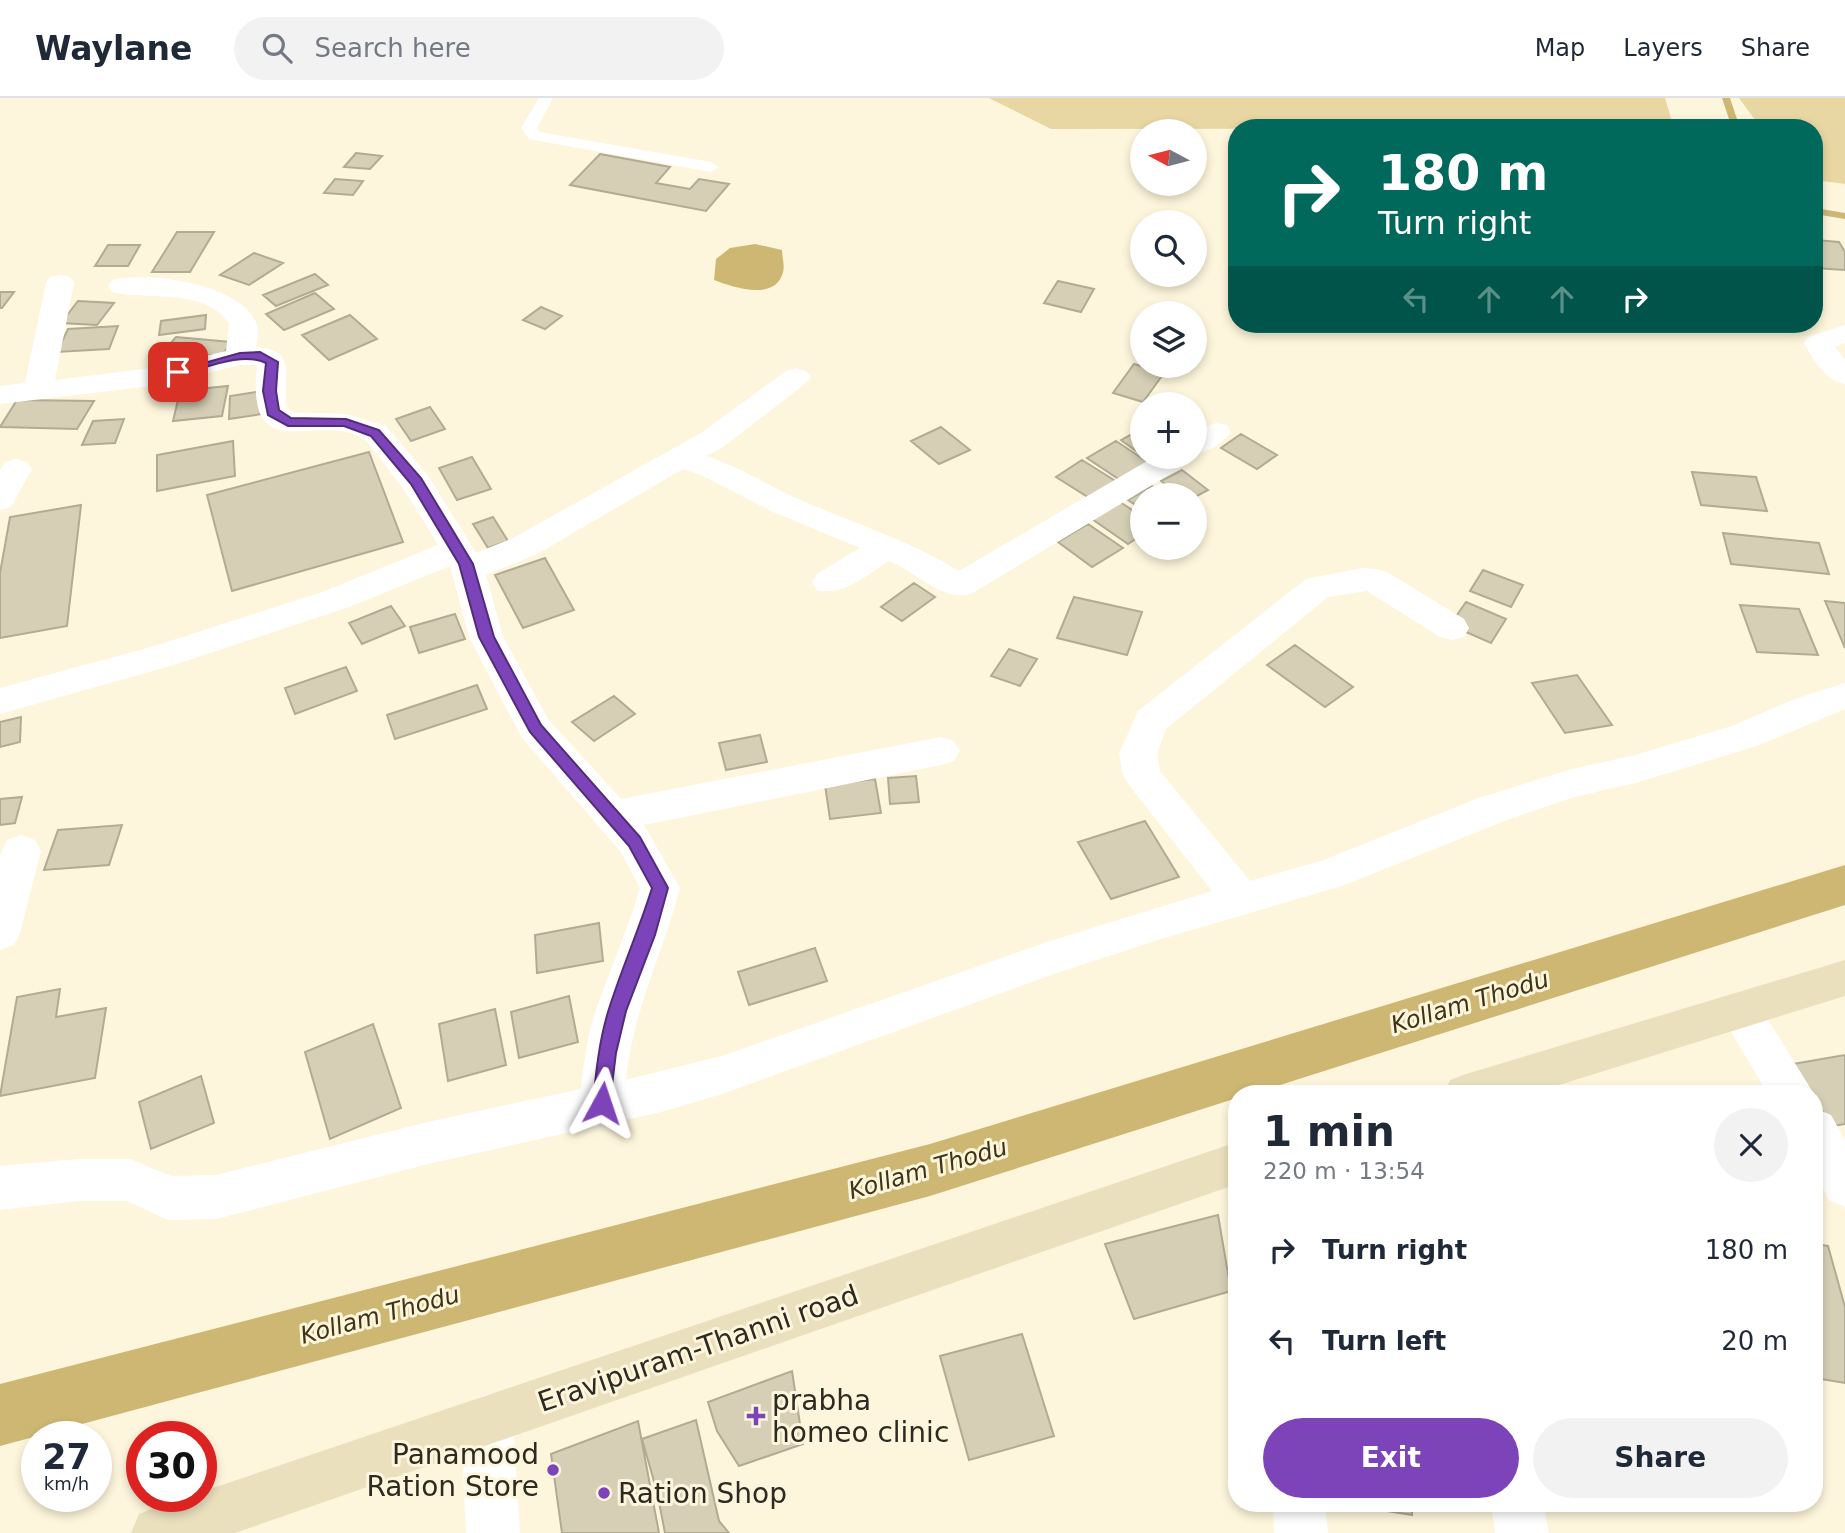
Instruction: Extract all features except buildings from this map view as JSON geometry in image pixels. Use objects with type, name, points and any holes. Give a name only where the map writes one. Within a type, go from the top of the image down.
[{"type":"main road","points":[[1495,1085],[1845,978]]},
{"type":"main road","name":"Eravipuram-Thanni road","points":[[158,1533],[1228,1166]]},
{"type":"street","points":[[38,391],[60,283]]},
{"type":"street","points":[[122,286],[196,294],[234,309],[243,325],[240,356]]},
{"type":"street","points":[[1813,333],[1845,334]]},
{"type":"street","points":[[1813,333],[1829,361],[1845,375]]},
{"type":"street","points":[[0,395],[160,376],[240,356],[260,356],[272,362],[270,391],[273,412],[288,422],[346,423],[375,433],[416,481],[462,560],[486,637],[535,728],[635,841],[660,888],[647,935],[617,1011],[607,1053],[602,1103]]},
{"type":"street","points":[[0,701],[165,655],[462,560],[525,546],[712,440],[796,377]]},
{"type":"street","points":[[680,458],[714,469],[782,504],[916,559],[959,586],[1155,469]]},
{"type":"street","points":[[0,500],[16,469]]},
{"type":"street","points":[[829,583],[887,547]]},
{"type":"street","points":[[1242,900],[1142,775],[1138,754],[1151,721],[1318,587],[1362,579],[1375,580],[1452,628]]},
{"type":"street","points":[[0,1188],[79,1180],[130,1180],[168,1198],[216,1197],[432,1142],[661,1092],[722,1075],[1047,959],[1161,922],[1328,875],[1493,809],[1572,783],[1635,769],[1744,736],[1805,709],[1845,696]]},
{"type":"street","points":[[612,816],[941,751]]},
{"type":"street","points":[[0,933],[21,850]]},
{"type":"street","points":[[1739,1010],[1786,1085]]},
{"type":"street","points":[[1823,1144],[1845,1185]]},
{"type":"street","points":[[487,1420],[493,1533]]},
{"type":"street","points":[[1300,1512],[1301,1533]]},
{"type":"street","points":[[1518,1512],[1522,1533]]},
{"type":"lane","points":[[546,98],[529,128],[534,136],[710,167]]},
{"type":"shaded area","points":[[989,98],[1665,98],[1671,119],[1228,119],[1228,129],[1208,129],[1208,119],[1130,119],[1130,129],[1051,129]]},
{"type":"shaded area","points":[[1739,98],[1845,98],[1845,184],[1823,181],[1823,119],[1754,119]]},
{"type":"shaded area","points":[[755,244],[782,250],[784,270],[779,281],[772,287],[753,290],[714,280],[716,259],[730,248]]},
{"type":"waterway","points":[[1726,98],[1733,119]]},
{"type":"waterway","points":[[1823,212],[1845,216]]},
{"type":"waterway","name":"Kollam Thodu","points":[[0,1415],[930,1170],[1845,885]]},
{"type":"place","name":"prabha homeo clinic","points":[[756,1416]]},
{"type":"place","name":"Panamood Ration Store","points":[[553,1470]]},
{"type":"place","name":"Ration Shop","points":[[604,1493]]},
{"type":"route","points":[[178,372],[240,356],[260,356],[272,362],[270,391],[273,412],[288,422],[346,423],[375,433],[416,481],[466,564],[486,637],[535,728],[635,841],[650,865],[660,888],[647,935],[617,1011],[607,1053],[602,1103]]}]
